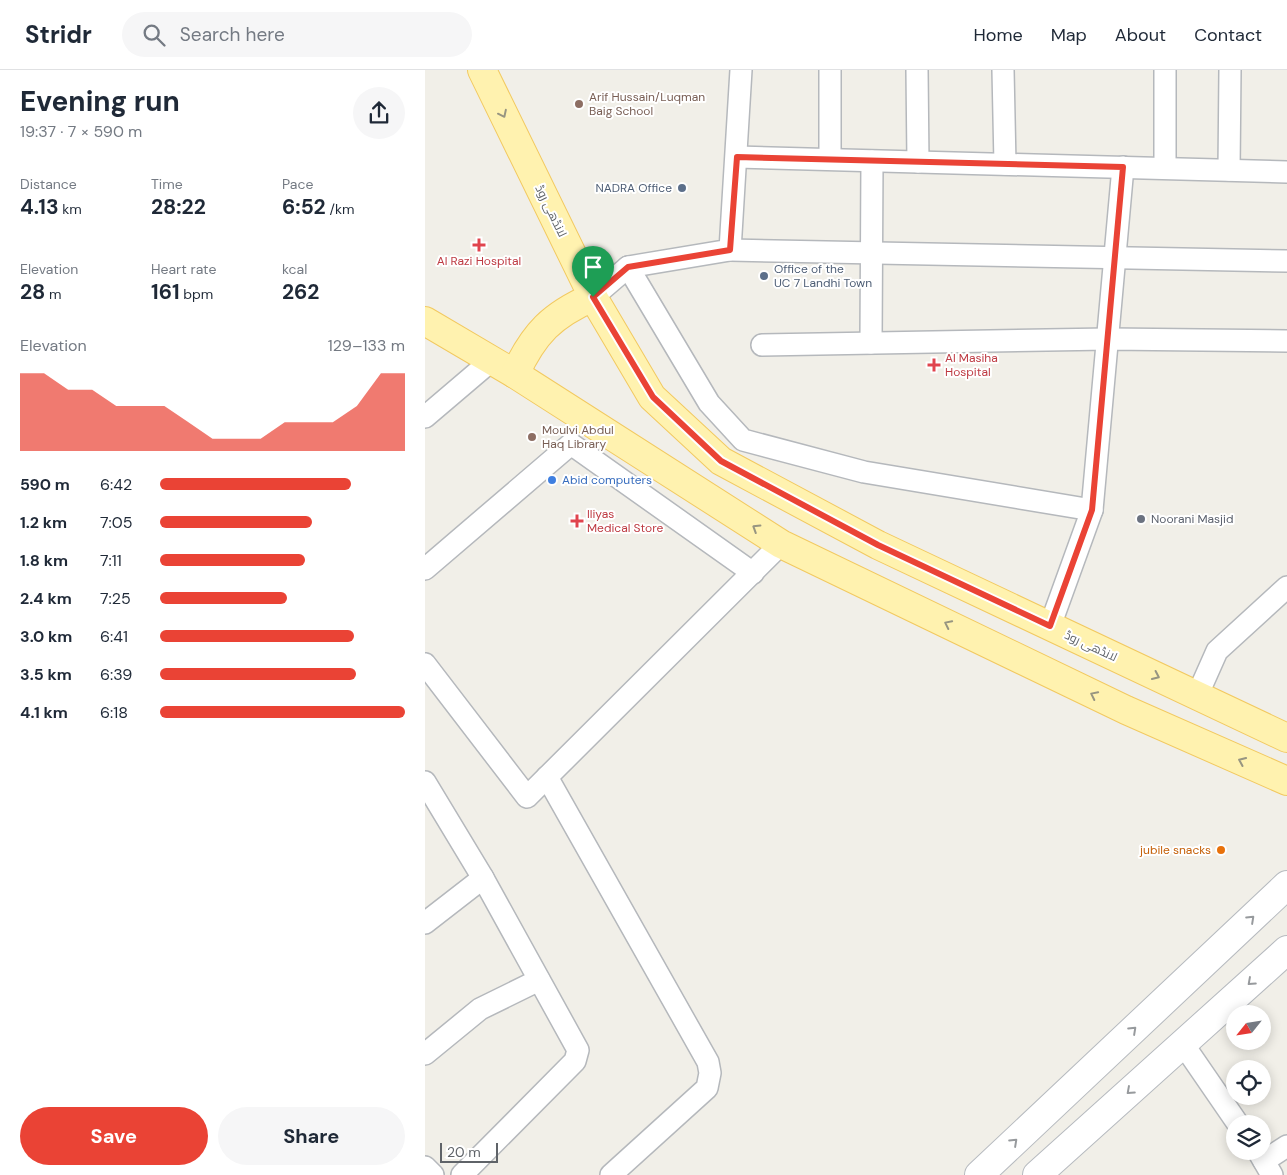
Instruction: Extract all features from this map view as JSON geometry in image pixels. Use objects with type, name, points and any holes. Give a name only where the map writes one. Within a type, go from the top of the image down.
[{"type":"main road","name":"لانڈھی روڈ","points":[[482,70],[593,297],[653,397],[721,461],[878,545],[1287,738]]},
{"type":"main road","points":[[515,374],[527,348],[545,326],[567,308],[593,297]]},
{"type":"main road","points":[[425,322],[515,374],[781,544],[1126,710],[1287,781]]},
{"type":"main road","points":[[979,1175],[1287,885]]},
{"type":"main road","points":[[1037,1175],[1287,950]]},
{"type":"street","points":[[730,250],[741,70]]},
{"type":"street","points":[[830,160],[831,70]]},
{"type":"street","points":[[917,70],[918,162]]},
{"type":"street","points":[[1003,70],[1005,164]]},
{"type":"street","points":[[1165,70],[1165,168]]},
{"type":"street","points":[[1229,170],[1230,70]]},
{"type":"street","points":[[737,157],[1287,172]]},
{"type":"street","points":[[871,343],[872,161]]},
{"type":"street","points":[[1050,626],[1092,510],[1123,167]]},
{"type":"street","points":[[593,297],[628,267],[730,250],[1287,261]]},
{"type":"street","points":[[628,267],[709,403],[743,440],[864,472],[1092,510]]},
{"type":"street","points":[[762,345],[1108,339],[1287,341]]},
{"type":"street","points":[[425,417],[492,360]]},
{"type":"street","points":[[425,569],[571,444],[753,573]]},
{"type":"street","points":[[428,676],[527,797],[781,544]]},
{"type":"street","points":[[1197,696],[1217,651],[1287,587]]},
{"type":"street","points":[[547,777],[708,1062],[710,1073],[707,1088],[611,1175]]},
{"type":"street","points":[[425,782],[483,878],[576,1044],[578,1055],[575,1061],[462,1175]]},
{"type":"street","points":[[425,923],[483,878]]},
{"type":"street","points":[[425,1054],[480,1009],[539,980]]},
{"type":"street","points":[[1183,1044],[1233,1115]]},
{"type":"street","points":[[1265,1162],[1287,1146]]},
{"type":"street","points":[[425,1166],[433,1175]]},
{"type":"place","name":"Arif Hussain/Luqman Baig School","points":[[579,104]]},
{"type":"place","name":"NADRA Office","points":[[682,188]]},
{"type":"place","name":"Al Razi Hospital","points":[[479,245]]},
{"type":"place","name":"Office of the UC 7 Landhi Town","points":[[764,276]]},
{"type":"place","name":"Al Masiha Hospital","points":[[934,365]]},
{"type":"place","name":"Moulvi Abdul Haq Library","points":[[532,437]]},
{"type":"place","name":"Abid computers","points":[[552,480]]},
{"type":"place","name":"Noorani Masjid","points":[[1141,519]]},
{"type":"place","name":"Iliyas Medical Store","points":[[577,521]]},
{"type":"place","name":"jubile snacks","points":[[1221,850]]},
{"type":"route","points":[[737,157],[1123,167],[1092,510],[1050,626],[878,545],[721,461],[653,397],[593,297],[628,267],[730,250],[737,157]]}]
